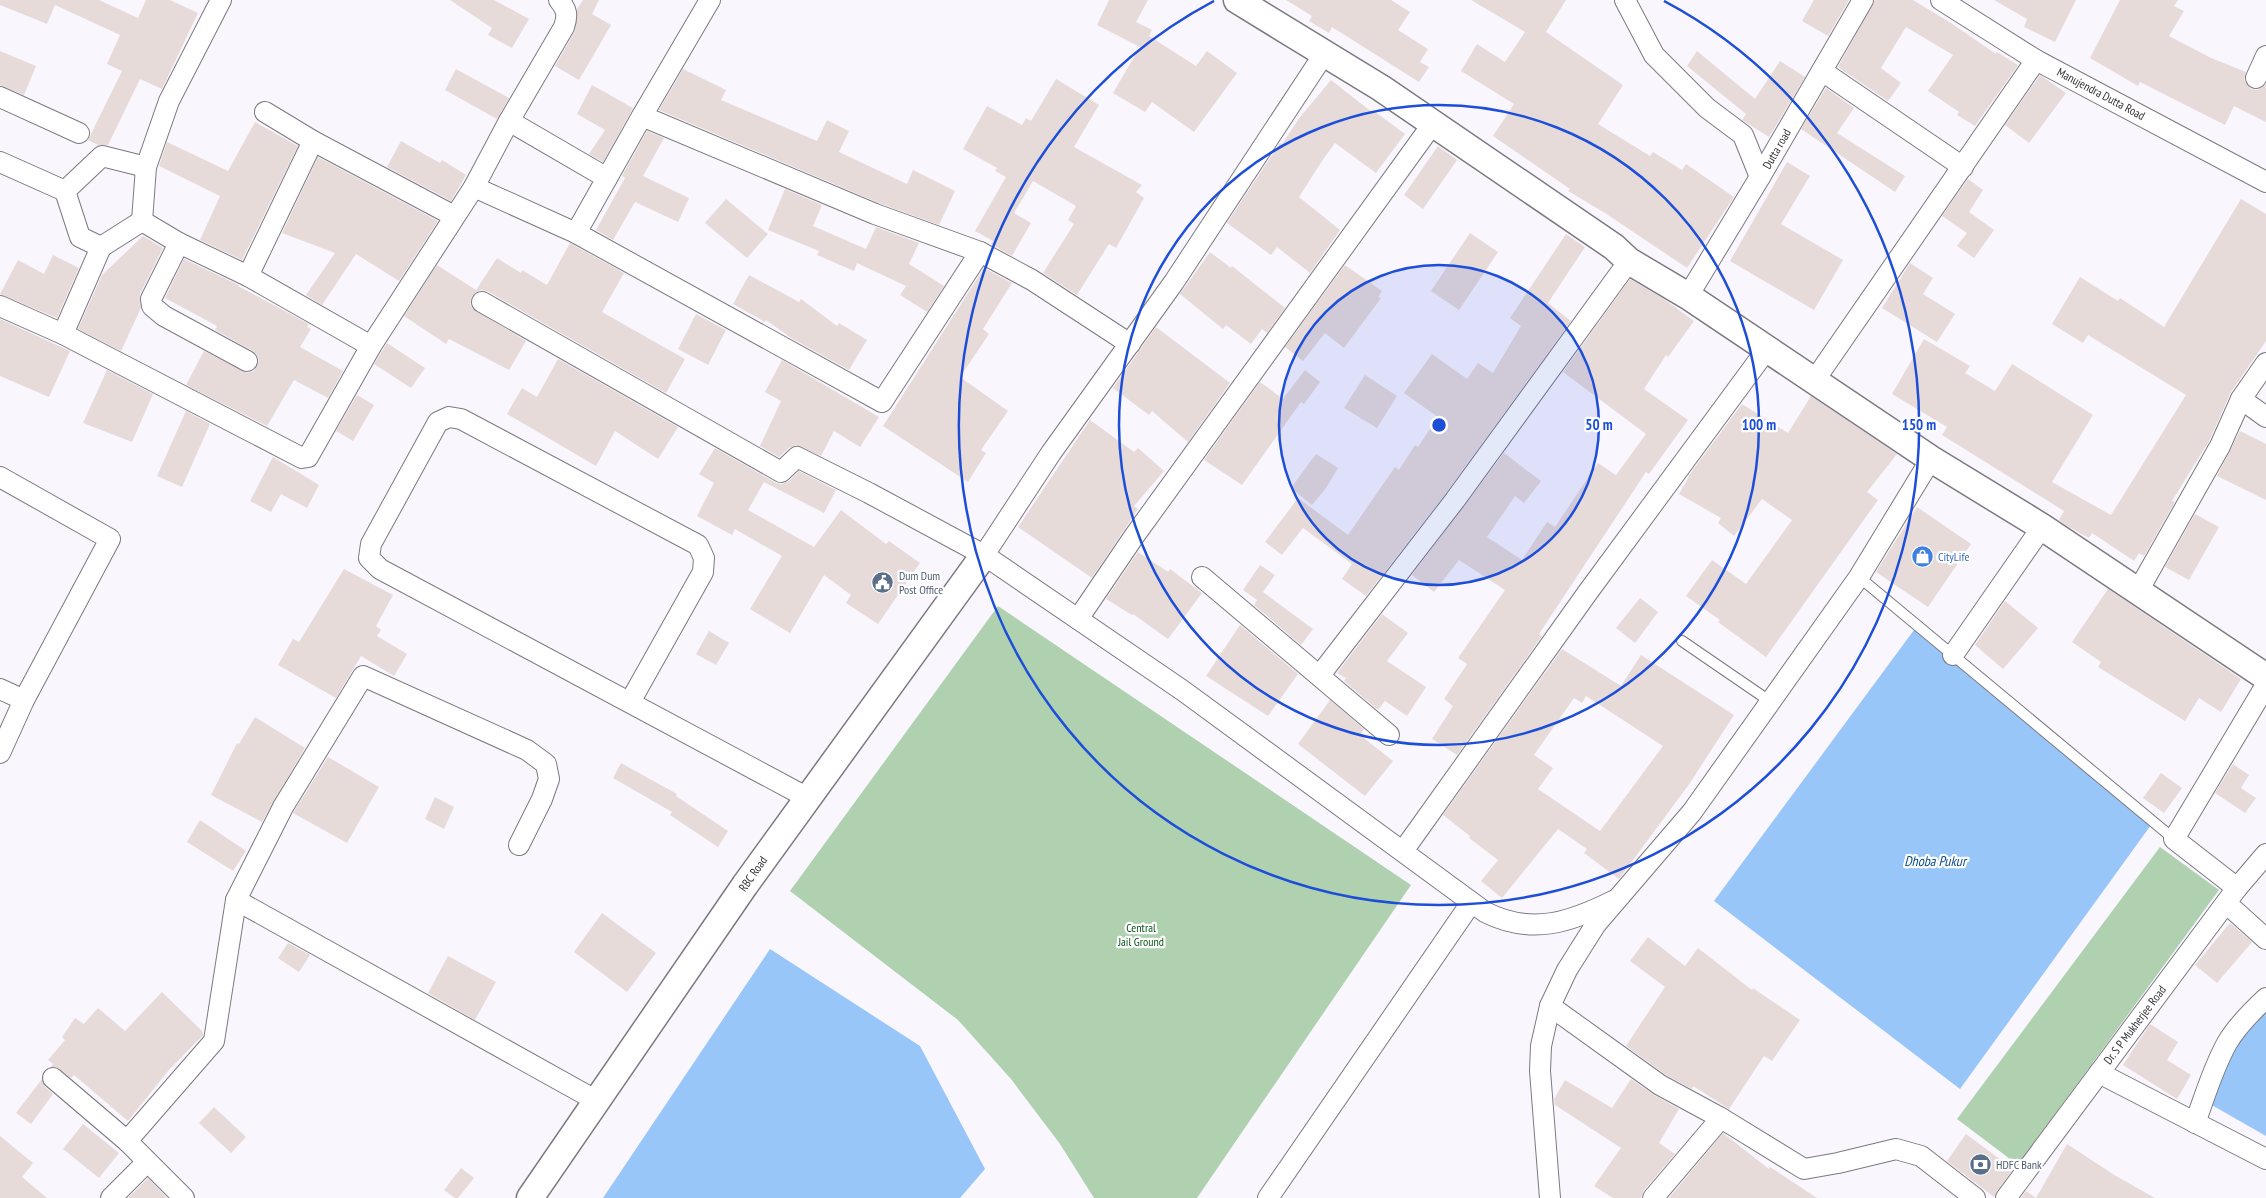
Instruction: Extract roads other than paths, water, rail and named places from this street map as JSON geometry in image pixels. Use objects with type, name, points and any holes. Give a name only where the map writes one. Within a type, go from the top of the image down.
[{"type":"street","points":[[142,221],[146,167],[169,101],[221,0]]},
{"type":"street","points":[[0,306],[63,334],[302,458],[308,457],[370,346],[474,186],[564,26],[568,16],[566,8],[559,0]]},
{"type":"street","points":[[576,232],[710,0]]},
{"type":"street","points":[[1625,0],[1654,55],[1707,108],[1743,135],[1760,177]]},
{"type":"street","name":"Dutta road","points":[[1688,296],[1863,0]]},
{"type":"street","name":"Manujendra Dutta Road","points":[[1941,0],[2036,60],[2266,182]]},
{"type":"street","points":[[1253,4],[1324,54],[1434,122],[1614,247],[1629,261],[1688,296],[1931,459],[2042,527],[2266,677]]},
{"type":"street","points":[[984,555],[1051,453],[1174,282],[1324,54]]},
{"type":"street","points":[[2256,78],[2266,56]]},
{"type":"street","points":[[1814,381],[2036,60]]},
{"type":"street","points":[[1822,71],[1962,166]]},
{"type":"street","points":[[0,96],[79,133]]},
{"type":"street","points":[[264,112],[313,141],[454,216]]},
{"type":"street","points":[[642,116],[875,214],[980,252],[1032,280],[1130,344]]},
{"type":"street","points":[[509,121],[607,178]]},
{"type":"street","points":[[1078,619],[1135,535],[1434,122]]},
{"type":"street","points":[[248,276],[313,141]]},
{"type":"street","points":[[65,191],[102,156],[146,167]]},
{"type":"street","points":[[0,162],[65,191],[80,237],[101,247]]},
{"type":"street","points":[[474,186],[576,232],[882,402],[980,252]]},
{"type":"street","points":[[142,221],[179,243],[248,276],[370,346]]},
{"type":"street","points":[[63,334],[101,247],[142,221]]},
{"type":"street","points":[[179,243],[152,298],[152,306],[164,316],[247,361]]},
{"type":"street","points":[[1320,675],[1455,500],[1629,261]]},
{"type":"street","points":[[482,302],[781,472],[797,458],[869,493],[984,555],[1182,690],[1472,903],[1500,919],[1530,926],[1566,922],[1615,900]]},
{"type":"street","points":[[1403,851],[1588,592],[1767,349]]},
{"type":"street","points":[[2138,591],[2220,446],[2241,399],[2266,363]]},
{"type":"street","points":[[2241,399],[2266,417]]},
{"type":"street","points":[[630,702],[703,572],[704,558],[698,545],[461,419],[449,417],[438,422],[371,544],[369,558],[380,569],[808,798]]},
{"type":"street","points":[[1550,1198],[1540,1071],[1541,1046],[1550,1006],[1576,955],[1596,924],[1615,900],[1692,812],[1859,577],[1931,459]]},
{"type":"street","points":[[0,477],[110,539],[24,700],[0,753]]},
{"type":"street","points":[[1953,655],[2042,527]]},
{"type":"street","name":"RBC Road","points":[[530,1198],[808,798],[984,555]]},
{"type":"street","points":[[1202,577],[1389,735]]},
{"type":"street","points":[[126,1141],[214,1041],[236,900],[283,807],[363,676],[527,750],[546,764],[549,779],[542,799],[519,845]]},
{"type":"street","points":[[2266,685],[2174,839],[2232,896],[2266,939]]},
{"type":"street","points":[[0,689],[24,700]]},
{"type":"street","name":"Dr. S P Mukherjee Road","points":[[2006,1198],[2232,896],[2266,854]]},
{"type":"street","points":[[236,900],[597,1101]]},
{"type":"street","points":[[1268,1198],[1472,903]]},
{"type":"street","points":[[2195,1123],[2211,1078],[2228,1042],[2266,998]]},
{"type":"street","points":[[1550,1006],[1660,1085],[1720,1118],[1804,1169],[1896,1149],[1921,1156],[1975,1198]]},
{"type":"street","points":[[2099,1073],[2266,1158]]},
{"type":"street","points":[[52,1078],[126,1141],[184,1198]]},
{"type":"street","points":[[1653,1198],[1720,1118]]},
{"type":"street","points":[[111,1198],[147,1162]]},
{"type":"lane","points":[[1859,577],[2174,839]]},
{"type":"lane","points":[[1682,641],[1770,702]]},
{"type":"water","name":"Dhoba Pukur","points":[[1914,630],[2151,825],[1960,1089],[1714,901]]},
{"type":"water","points":[[770,949],[920,1046],[985,1169],[960,1198],[603,1198]]},
{"type":"water","points":[[2266,1007],[2266,1136],[2210,1104],[2233,1053],[2247,1030]]},
{"type":"place","name":"CityLife","points":[[1922,557]]},
{"type":"place","name":"Dum Dum Post Office","points":[[883,583]]},
{"type":"place","name":"HDFC Bank","points":[[1980,1165]]},
{"type":"park label","name":"Central Jail Ground","points":[[1141,935]]}]
